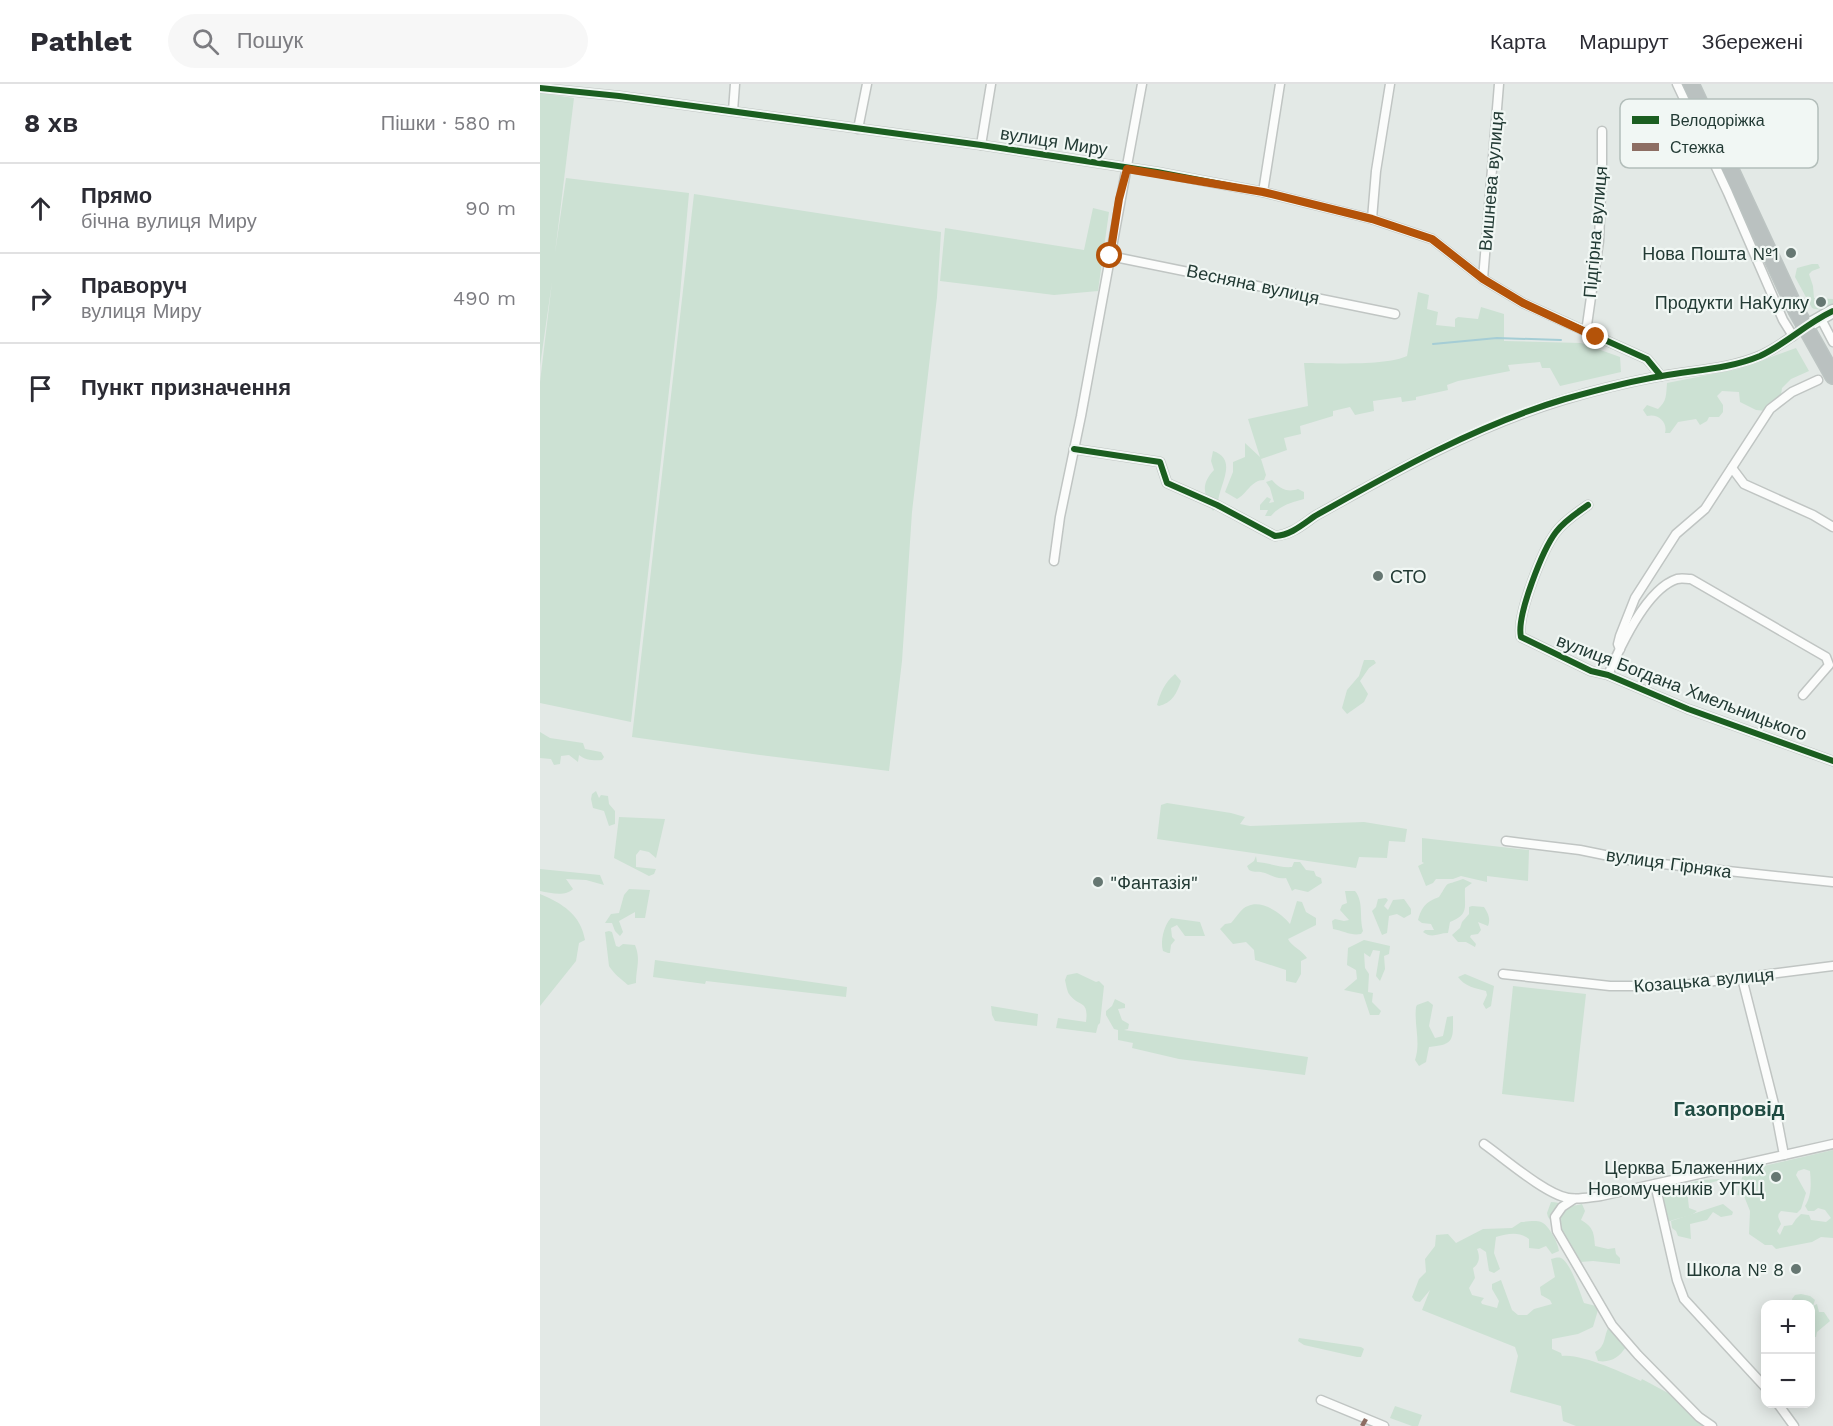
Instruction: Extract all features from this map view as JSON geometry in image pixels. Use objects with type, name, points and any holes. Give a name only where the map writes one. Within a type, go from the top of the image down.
[{"type":"highway","points":[[1691,84],[1698,99]]},
{"type":"highway","points":[[1728,168],[1799,331],[1826,378]]},
{"type":"street","points":[[733,111],[735,84]]},
{"type":"street","points":[[858,129],[867,84]]},
{"type":"street","points":[[981,145],[991,84]]},
{"type":"street","points":[[1054,561],[1060,517],[1142,84]]},
{"type":"street","points":[[1263,192],[1280,84]]},
{"type":"street","points":[[1372,219],[1376,171],[1390,84]]},
{"type":"street","name":"Вишнева вулиця","points":[[1483,279],[1499,84]]},
{"type":"street","points":[[1677,84],[1684,99]]},
{"type":"street","name":"вулиця Миру","points":[[540,88],[619,92],[733,111],[981,145],[1263,192],[1372,219],[1432,239],[1483,279],[1523,303],[1623,346],[1650,362],[1661,376]]},
{"type":"street","name":"Підгірна вулиця","points":[[1586,332],[1599,241],[1602,132]]},
{"type":"street","points":[[1716,168],[1782,318],[1799,331]]},
{"type":"street","name":"Весняна вулиця","points":[[1110,256],[1395,314]]},
{"type":"street","points":[[1074,449],[1160,462],[1167,483],[1217,505],[1275,536],[1283,536],[1298,529],[1325,510],[1429,454],[1514,416],[1565,399],[1661,376],[1736,364],[1761,355],[1833,311]]},
{"type":"street","points":[[1820,317],[1833,342]]},
{"type":"street","name":"вулиця Богдана Хмельницького","points":[[1620,649],[1618,644],[1625,619],[1647,578],[1676,534],[1705,510],[1770,409],[1792,392],[1826,378]]},
{"type":"street","points":[[1732,468],[1744,484],[1814,514],[1833,527]]},
{"type":"street","name":"вулиця Богдана Хмельницького","points":[[1588,505],[1558,529],[1549,542],[1536,573],[1520,625],[1521,637],[1591,671],[1608,675],[1688,709],[1833,761]]},
{"type":"street","points":[[1608,675],[1637,619],[1662,588],[1680,578],[1691,579],[1826,657],[1830,665],[1803,695]]},
{"type":"street","name":"вулиця Гірняка","points":[[1506,841],[1580,850],[1634,861],[1833,882]]},
{"type":"street","name":"Козацька вулиця","points":[[1503,974],[1627,987],[1675,986],[1833,966]]},
{"type":"street","points":[[1742,978],[1775,1108],[1784,1155]]},
{"type":"street","points":[[1484,1144],[1546,1190],[1574,1199],[1601,1196],[1833,1144]]},
{"type":"street","points":[[1655,1184],[1677,1280],[1684,1299],[1761,1383]]},
{"type":"street","points":[[1574,1199],[1562,1207],[1555,1217],[1557,1231],[1612,1325],[1699,1417],[1712,1426]]},
{"type":"street","points":[[1321,1400],[1364,1422],[1384,1426]]},
{"type":"street","points":[[1781,1408],[1794,1426]]},
{"type":"green space","points":[[540,93],[574,98],[555,253],[566,178],[689,193],[680,295],[631,722],[540,703],[540,382],[552,282],[540,366]]},
{"type":"green space","points":[[694,194],[941,232],[937,297],[912,512],[902,661],[889,771],[632,737]]},
{"type":"green space","points":[[1093,208],[1109,212],[1098,291],[1054,295],[940,281],[945,228],[1084,250]]},
{"type":"green space","points":[[1818,264],[1820,268],[1809,274],[1814,298],[1833,299],[1833,305],[1818,309],[1812,308],[1795,277],[1797,268]]},
{"type":"green space","points":[[1418,292],[1429,295],[1427,309],[1438,312],[1436,325],[1455,327],[1455,319],[1458,317],[1478,319],[1481,307],[1504,314],[1504,341],[1581,343],[1620,357],[1621,372],[1560,386],[1550,368],[1542,368],[1540,362],[1508,365],[1510,371],[1458,381],[1447,385],[1448,390],[1416,397],[1416,400],[1402,402],[1401,397],[1373,401],[1374,411],[1355,415],[1350,407],[1333,411],[1333,416],[1300,426],[1301,434],[1284,438],[1287,450],[1261,459],[1266,475],[1264,480],[1256,482],[1237,499],[1225,492],[1233,472],[1233,462],[1245,457],[1245,443],[1260,457],[1248,419],[1308,406],[1304,363],[1372,363],[1407,356]]},
{"type":"green space","points":[[1796,348],[1809,371],[1791,379],[1782,388],[1781,395],[1766,411],[1756,410],[1740,402],[1739,392],[1722,391],[1717,396],[1723,405],[1723,412],[1719,417],[1709,417],[1700,425],[1696,419],[1678,422],[1670,433],[1665,433],[1664,422],[1658,417],[1647,416],[1643,410],[1647,405],[1658,409],[1661,406],[1666,397],[1667,383],[1738,369]]},
{"type":"green space","points":[[1213,451],[1221,455],[1226,467],[1218,505],[1213,511],[1207,500],[1205,485],[1214,470],[1211,461]]},
{"type":"green space","points":[[1272,480],[1284,489],[1298,489],[1304,492],[1304,499],[1282,507],[1271,516],[1265,516],[1268,510],[1260,510],[1260,505],[1267,497],[1271,499],[1269,503],[1274,502],[1266,482]]},
{"type":"green space","points":[[1364,660],[1374,660],[1376,663],[1369,668],[1360,681],[1368,694],[1364,702],[1347,714],[1342,708],[1347,690],[1359,676]]},
{"type":"green space","points":[[1175,674],[1181,681],[1176,693],[1167,703],[1157,705],[1163,688]]},
{"type":"green space","points":[[540,732],[550,738],[583,743],[585,749],[601,752],[604,757],[602,760],[593,760],[579,755],[578,762],[569,755],[561,756],[560,764],[554,765],[551,759],[540,758]]},
{"type":"green space","points":[[596,791],[599,798],[601,795],[608,796],[609,804],[615,811],[615,824],[609,826],[604,811],[593,808],[591,799],[592,794]]},
{"type":"green space","points":[[1167,803],[1231,813],[1245,817],[1240,824],[1250,826],[1364,822],[1407,829],[1405,842],[1389,841],[1387,858],[1359,857],[1356,868],[1157,839],[1161,805]]},
{"type":"green space","points":[[619,817],[665,819],[656,858],[649,852],[640,850],[636,855],[636,867],[656,869],[654,874],[649,876],[614,858]]},
{"type":"green space","points":[[1422,838],[1529,850],[1528,881],[1487,876],[1487,882],[1461,876],[1453,879],[1436,879],[1426,886],[1418,866],[1424,863],[1422,862]]},
{"type":"green space","points":[[1256,856],[1257,862],[1283,867],[1292,867],[1294,862],[1300,862],[1306,870],[1314,871],[1316,876],[1321,878],[1322,883],[1308,892],[1295,889],[1292,891],[1286,878],[1277,878],[1249,870],[1247,866],[1254,861]]},
{"type":"green space","points":[[540,869],[600,875],[604,885],[586,880],[566,879],[573,889],[566,893],[540,891]]},
{"type":"green space","points":[[1463,879],[1472,883],[1465,888],[1465,909],[1461,916],[1450,922],[1448,933],[1432,935],[1423,932],[1434,930],[1431,924],[1418,920],[1423,908],[1439,897],[1448,884]]},
{"type":"green space","points":[[629,889],[650,890],[645,918],[635,918],[635,912],[619,921],[623,932],[620,936],[612,923],[605,923],[611,914],[619,913],[624,895]]},
{"type":"green space","points":[[1345,891],[1355,891],[1358,895],[1363,931],[1361,934],[1333,929],[1332,921],[1335,919],[1349,920],[1340,910],[1342,905],[1347,903]]},
{"type":"green space","points":[[540,894],[556,901],[575,917],[585,940],[579,943],[576,961],[540,1006]]},
{"type":"green space","points":[[1378,899],[1388,900],[1384,906],[1388,910],[1393,900],[1404,899],[1411,909],[1411,914],[1404,918],[1397,914],[1389,916],[1387,933],[1382,935],[1372,911]]},
{"type":"green space","points":[[1297,901],[1302,902],[1306,912],[1316,918],[1316,925],[1288,939],[1307,958],[1301,961],[1301,974],[1296,983],[1286,981],[1286,970],[1255,960],[1254,950],[1246,942],[1233,944],[1220,929],[1225,924],[1231,923],[1243,909],[1253,904],[1271,909],[1290,924]]},
{"type":"green space","points":[[1469,907],[1484,907],[1489,918],[1488,926],[1478,922],[1481,930],[1470,937],[1476,944],[1475,947],[1466,942],[1458,942],[1452,935],[1460,928],[1469,914]]},
{"type":"green space","points":[[1171,918],[1200,922],[1205,936],[1185,936],[1177,925],[1171,928],[1172,937],[1175,940],[1171,945],[1170,953],[1163,951],[1163,933]]},
{"type":"green space","points":[[605,932],[612,932],[616,946],[635,945],[638,960],[636,983],[628,985],[609,966]]},
{"type":"green space","points":[[1364,940],[1390,946],[1389,954],[1384,956],[1385,969],[1380,981],[1376,976],[1380,951],[1373,950],[1370,957],[1364,953],[1365,968],[1369,974],[1368,992],[1373,993],[1372,1002],[1381,1011],[1379,1015],[1370,1015],[1363,994],[1344,990],[1357,979],[1356,970],[1347,965],[1348,948]]},
{"type":"green space","points":[[655,960],[847,987],[846,997],[653,977]]},
{"type":"green space","points":[[1077,973],[1096,982],[1099,981],[1104,986],[1100,1023],[1096,1033],[1056,1028],[1058,1018],[1086,1022],[1085,1007],[1069,994],[1065,980],[1067,975]]},
{"type":"green space","points":[[1465,974],[1494,986],[1491,1006],[1486,1009],[1483,1004],[1487,995],[1486,991],[1467,985],[1458,977]]},
{"type":"green space","points":[[1513,986],[1586,994],[1574,1102],[1502,1094]]},
{"type":"green space","points":[[1115,999],[1125,1004],[1125,1008],[1118,1009],[1122,1020],[1129,1024],[1128,1029],[1124,1030],[1308,1057],[1305,1075],[1179,1059],[1132,1048],[1133,1043],[1118,1040],[1118,1030],[1114,1029],[1106,1015],[1106,1011]]},
{"type":"green space","points":[[1428,1001],[1433,1005],[1429,1026],[1435,1038],[1443,1036],[1447,1017],[1453,1016],[1452,1035],[1444,1045],[1429,1047],[1426,1062],[1419,1066],[1415,1060],[1417,1053],[1416,1007]]},
{"type":"green space","points":[[991,1006],[1038,1014],[1037,1026],[995,1021]]},
{"type":"green space","points":[[1833,1150],[1833,1238],[1821,1237],[1812,1242],[1776,1249],[1772,1245],[1765,1245],[1749,1234],[1750,1211],[1744,1196],[1737,1195],[1746,1170]],"holes":[[[1804,1169],[1810,1171],[1810,1193],[1805,1206],[1808,1211],[1818,1208],[1825,1210],[1831,1218],[1826,1222],[1811,1220],[1809,1215],[1801,1214],[1792,1225],[1784,1226],[1780,1235],[1777,1231],[1781,1224],[1779,1213],[1781,1211],[1797,1213],[1801,1209],[1806,1193],[1796,1175],[1798,1171]]]},
{"type":"green space","points":[[1719,1179],[1687,1190],[1689,1208],[1697,1211],[1668,1222],[1663,1197],[1674,1187],[1701,1180]]},
{"type":"green space","points":[[1551,1202],[1569,1205],[1582,1204],[1585,1211],[1581,1220],[1592,1230],[1595,1246],[1615,1248],[1620,1264],[1580,1262],[1574,1257],[1566,1237],[1548,1217]]},
{"type":"green space","points":[[1723,1204],[1733,1212],[1732,1215],[1721,1217],[1713,1212],[1707,1220],[1690,1224],[1691,1239],[1678,1236],[1672,1228],[1671,1221]]},
{"type":"green space","points":[[1536,1221],[1544,1224],[1553,1235],[1559,1251],[1552,1254],[1546,1246],[1539,1249],[1529,1248],[1529,1239],[1517,1234],[1496,1237],[1494,1253],[1500,1269],[1494,1273],[1489,1271],[1486,1252],[1480,1248],[1477,1249],[1479,1259],[1473,1268],[1475,1278],[1469,1288],[1472,1295],[1484,1298],[1482,1304],[1497,1308],[1499,1301],[1492,1289],[1492,1284],[1501,1280],[1512,1310],[1518,1315],[1527,1315],[1534,1309],[1552,1304],[1550,1300],[1541,1295],[1540,1287],[1555,1277],[1551,1259],[1561,1258],[1572,1272],[1584,1303],[1596,1306],[1598,1310],[1593,1327],[1578,1334],[1552,1339],[1552,1349],[1561,1353],[1562,1356],[1590,1360],[1641,1381],[1642,1379],[1668,1393],[1709,1426],[1576,1426],[1563,1421],[1561,1406],[1510,1392],[1518,1356],[1515,1347],[1422,1310],[1430,1290],[1420,1302],[1415,1301],[1412,1297],[1419,1279],[1426,1272],[1425,1259],[1435,1246],[1436,1235],[1448,1234],[1456,1243],[1483,1229],[1512,1228],[1521,1222]]},
{"type":"green space","points":[[1795,1295],[1810,1296],[1815,1300],[1792,1300]]},
{"type":"green space","points":[[1817,1304],[1819,1312],[1824,1312],[1830,1321],[1817,1332],[1816,1337],[1815,1305]]},
{"type":"green space","points":[[1610,1325],[1626,1347],[1614,1358],[1598,1361],[1595,1352],[1601,1347]]},
{"type":"green space","points":[[1299,1338],[1364,1349],[1361,1357],[1357,1357],[1304,1345],[1298,1341]]},
{"type":"green space","points":[[1395,1406],[1422,1415],[1418,1426],[1390,1418]]},
{"type":"waterway","points":[[1433,344],[1497,338],[1561,340]]},
{"type":"marked path","points":[[1362,1426],[1366,1419]]},
{"type":"cycle path","points":[[540,88],[619,96],[981,145],[1157,172],[1263,192],[1372,219],[1432,239],[1483,279],[1523,303],[1647,359],[1661,376]]},
{"type":"cycle path","points":[[1074,449],[1160,462],[1167,483],[1217,505],[1275,536],[1281,535],[1296,529],[1315,516],[1437,450],[1500,422],[1565,399],[1614,386],[1748,360],[1770,351],[1833,311]]},
{"type":"cycle path","points":[[1588,505],[1559,528],[1544,553],[1526,599],[1521,637],[1591,671],[1608,675],[1688,709],[1833,761]]},
{"type":"place","name":"Нова Пошта №1","points":[[1791,253]]},
{"type":"place","name":"Продукти НаКулку","points":[[1821,302]]},
{"type":"place","name":"СТО","points":[[1378,576]]},
{"type":"place","name":"\"Фантазія\"","points":[[1098,882]]},
{"type":"place","name":"Церква Блаженних Новомучеників УГКЦ","points":[[1776,1177]]},
{"type":"place","name":"Школа № 8","points":[[1796,1269]]},
{"type":"district","name":"Газопровід","points":[[1729,1109]]},
{"type":"route","points":[[1110,256],[1119,199],[1127,169],[1157,172],[1263,192],[1372,219],[1432,239],[1483,279],[1523,303],[1596,337]]}]
